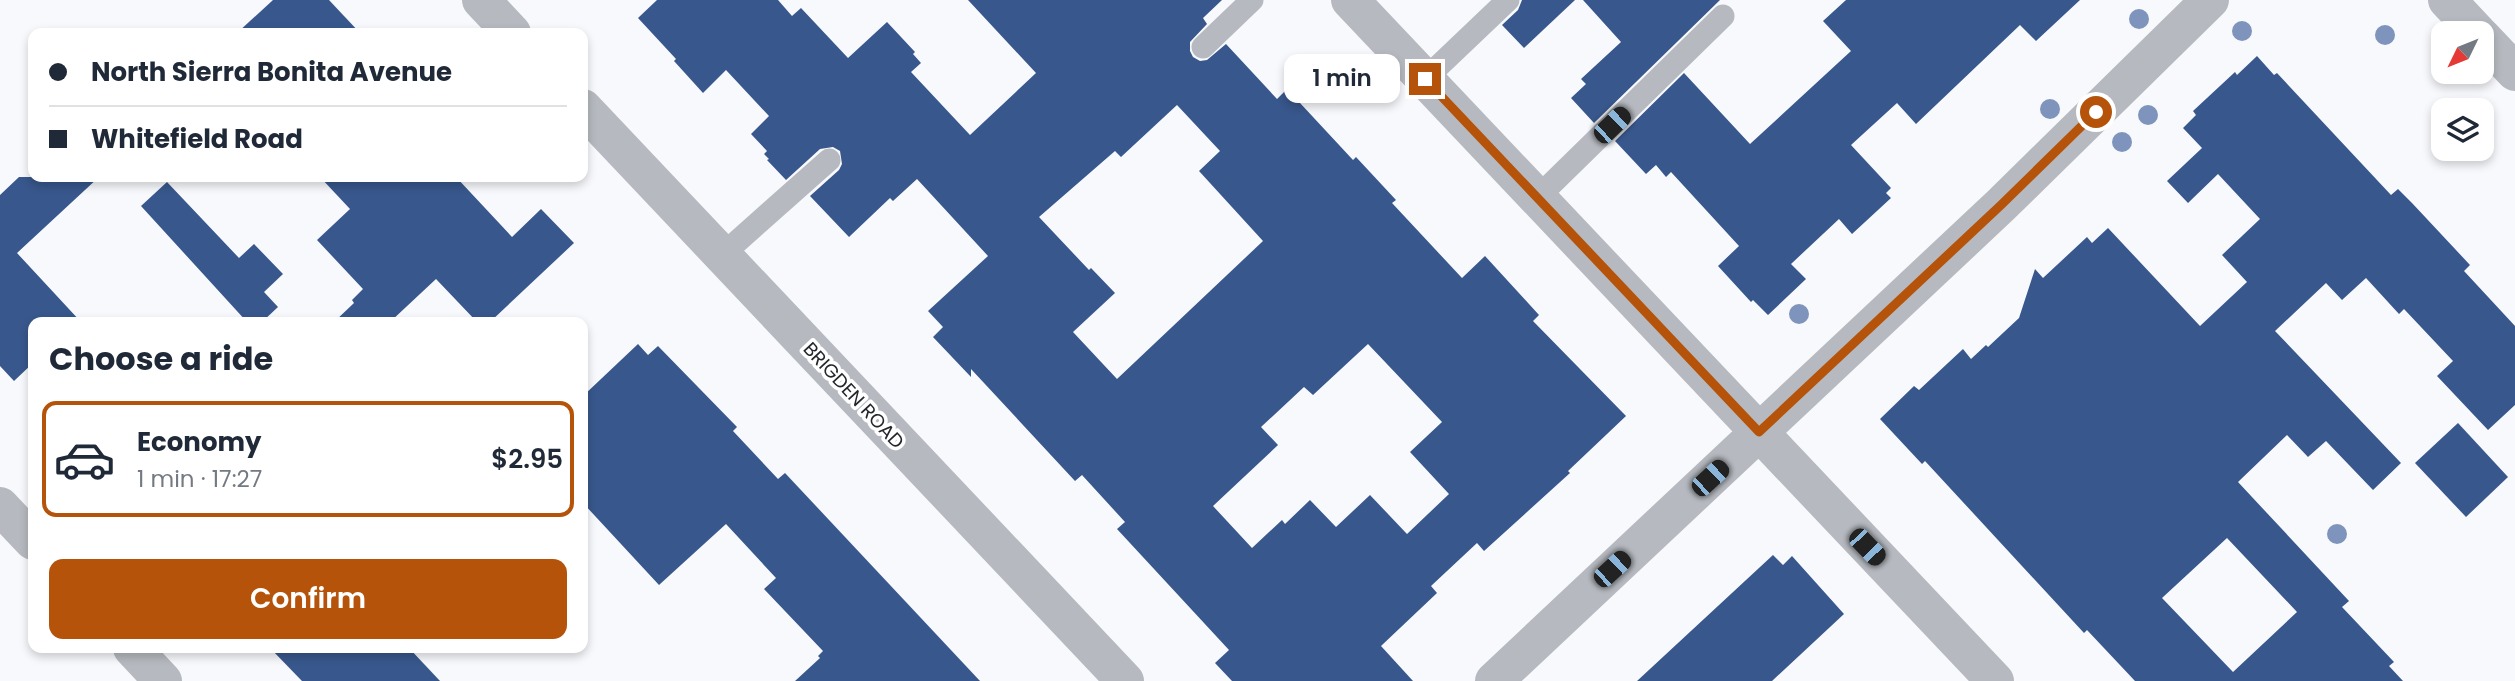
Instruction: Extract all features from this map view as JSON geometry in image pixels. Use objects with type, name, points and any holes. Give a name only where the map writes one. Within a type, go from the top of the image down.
[{"type":"street","points":[[1350,0],[1995,681]]},
{"type":"street","points":[[1494,681],[2001,205],[2210,0]]},
{"type":"street","points":[[2446,0],[2466,21]]},
{"type":"street","points":[[2494,50],[2515,72]]},
{"type":"street","name":"BRIGDEN ROAD","points":[[588,113],[1125,681]]},
{"type":"street","points":[[0,506],[28,536]]},
{"type":"street","points":[[137,653],[163,681]]},
{"type":"lane","points":[[1203,47],[1252,0]]},
{"type":"lane","points":[[1425,79],[1508,0]]},
{"type":"lane","points":[[1538,197],[1723,16]]},
{"type":"lane","points":[[722,255],[829,160]]},
{"type":"building","points":[[273,0],[329,0],[355,28],[242,28]]},
{"type":"building","points":[[657,0],[778,0],[792,16],[801,8],[848,58],[887,22],[915,52],[913,54],[921,63],[911,72],[970,135],[1036,73],[968,0],[1222,0],[1203,18],[1207,24],[1190,42],[1193,57],[1200,61],[1207,60],[1226,44],[1277,99],[1287,89],[1353,160],[1356,157],[1396,200],[1392,203],[1462,278],[1485,256],[1539,315],[1533,321],[1626,416],[1568,471],[1570,473],[1484,551],[1477,543],[1431,586],[1437,593],[1381,646],[1413,681],[1232,681],[1215,663],[1229,650],[1117,529],[1125,522],[1082,475],[1075,481],[971,369],[971,377],[933,337],[943,327],[928,311],[988,256],[917,179],[893,201],[890,198],[849,237],[810,196],[839,170],[842,164],[840,151],[833,147],[820,149],[786,180],[767,160],[769,159],[764,154],[767,151],[751,134],[769,116],[726,70],[703,93],[638,18]],"holes":[[[1177,105],[1220,151],[1199,171],[1263,241],[1117,379],[1073,332],[1115,293],[1091,268],[1089,270],[1039,217],[1115,151],[1121,157]],[[1368,344],[1442,422],[1410,452],[1449,494],[1407,534],[1370,495],[1336,527],[1310,500],[1285,524],[1282,520],[1252,548],[1213,506],[1278,445],[1261,427],[1304,387],[1313,395]]]},
{"type":"building","points":[[1522,0],[1575,0],[1524,48],[1502,25],[1518,10]]},
{"type":"building","points":[[1583,0],[1720,0],[1594,123],[1571,98],[1586,84],[1581,79],[1621,42]]},
{"type":"building","points":[[1846,0],[2080,0],[2036,41],[2020,25],[1916,124],[1897,103],[1851,145],[1891,188],[1886,193],[1891,198],[1852,234],[1839,219],[1791,264],[1806,279],[1768,315],[1753,300],[1751,302],[1718,266],[1739,246],[1671,172],[1666,177],[1656,165],[1646,174],[1615,141],[1684,73],[1750,144],[1851,51],[1823,21]]},
{"type":"building","points":[[2257,56],[2274,75],[2277,73],[2391,195],[2398,189],[2412,203],[2470,265],[2464,271],[2515,326],[2515,405],[2488,430],[2437,376],[2453,361],[2404,309],[2399,314],[2366,278],[2342,300],[2326,283],[2275,331],[2401,463],[2373,490],[2326,441],[2308,457],[2287,435],[2238,482],[2349,601],[2342,607],[2394,662],[2389,666],[2403,681],[2135,681],[2087,630],[2084,633],[1925,461],[1922,464],[1880,419],[1914,386],[1919,390],[1963,349],[1971,359],[2019,318],[2035,269],[2043,278],[2087,237],[2092,243],[2108,228],[2200,326],[2247,282],[2222,255],[2260,219],[2218,174],[2188,203],[2167,181],[2202,148],[2183,128],[2196,115],[2193,111],[2235,72],[2237,75]],"holes":[[[2227,538],[2297,612],[2233,672],[2162,598]]]},
{"type":"building","points":[[19,177],[28,177],[28,182],[94,182],[17,253],[76,317],[28,317],[28,368],[14,381],[0,366],[0,195]]},
{"type":"building","points":[[167,182],[239,258],[254,244],[283,274],[264,292],[278,307],[267,317],[242,317],[141,206]]},
{"type":"building","points":[[325,182],[461,182],[512,237],[541,209],[574,243],[495,317],[472,317],[436,279],[395,317],[339,317],[354,303],[352,300],[363,289],[317,240],[350,209]]},
{"type":"building","points":[[638,344],[648,355],[658,346],[737,427],[733,431],[778,479],[785,473],[980,681],[795,681],[820,658],[818,656],[823,651],[764,589],[776,578],[726,524],[659,585],[588,508],[588,391]]},
{"type":"building","points":[[2458,423],[2508,477],[2466,517],[2415,463]]},
{"type":"building","points":[[1773,555],[1783,565],[1792,556],[1844,614],[1772,681],[1637,681]]},
{"type":"building","points":[[275,653],[414,653],[440,681],[302,681]]},
{"type":"route","points":[[1425,79],[1759,432],[2096,112]]}]
